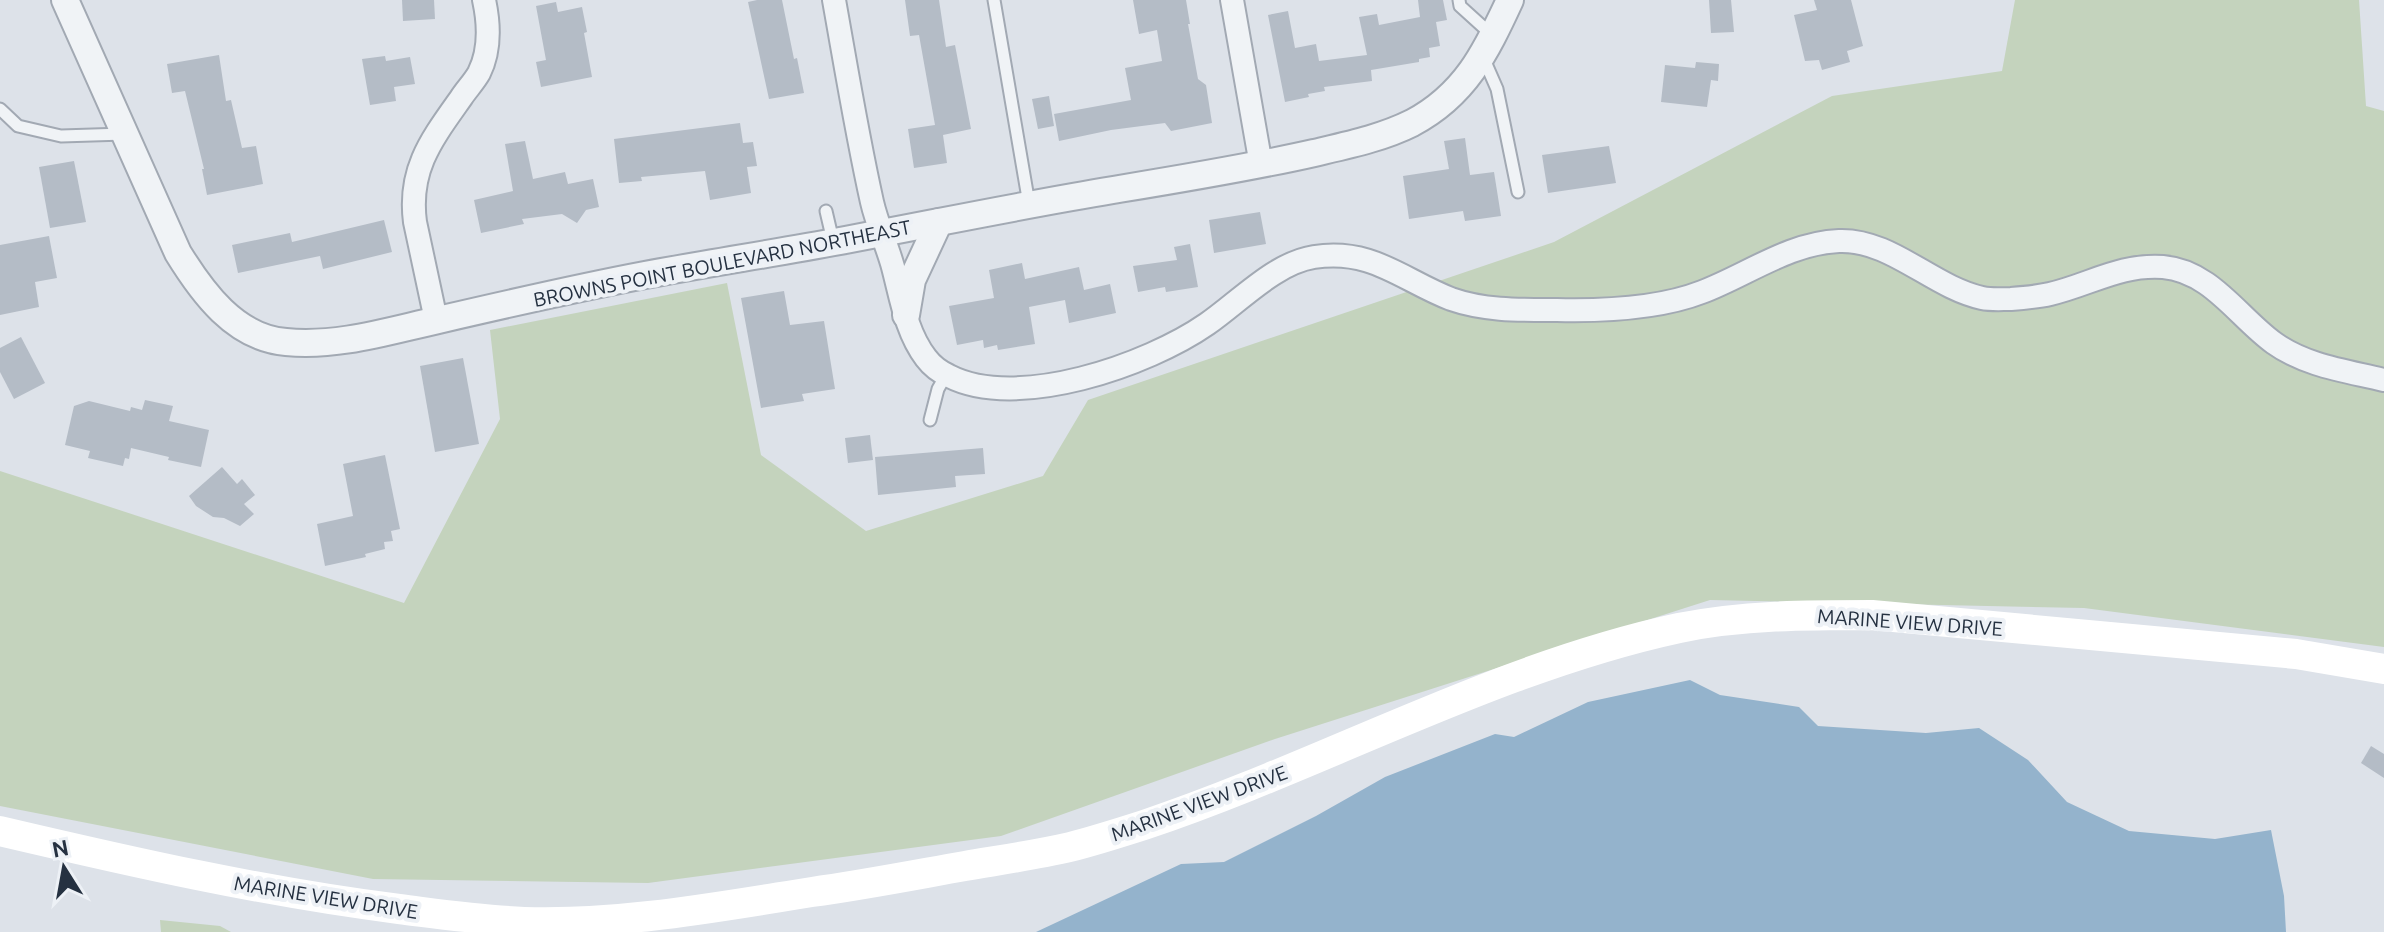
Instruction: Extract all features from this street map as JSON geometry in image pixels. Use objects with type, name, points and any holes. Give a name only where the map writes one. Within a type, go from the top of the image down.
[{"type":"main road","name":"MARINE VIEW DRIVE","points":[[0,831],[159,868],[318,899],[471,918],[561,922],[677,913],[857,886],[1071,847],[1146,824],[1305,764],[1562,661],[1684,627],[1743,619],[1872,615],[2296,654],[2384,669]]},
{"type":"street","points":[[436,320],[415,222],[415,180],[427,149],[479,72],[487,42],[484,0]]},
{"type":"street","points":[[834,0],[871,197],[912,335],[925,357],[946,375],[979,387],[1027,388],[1069,381],[1132,363],[1169,348],[1205,326],[1286,267],[1310,257],[1338,256],[1366,260],[1388,267],[1449,298],[1480,307],[1564,310],[1645,305],[1699,293],[1767,261],[1813,244],[1843,240],[1878,248],[1955,291],[1988,300],[2050,294],[2115,271],[2167,267],[2192,276],[2218,291],[2274,344],[2313,364],[2384,380]]},
{"type":"street","points":[[1232,0],[1261,165]]},
{"type":"street","name":"BROWNS POINT BOULEVARD NORTHEAST","points":[[67,1],[178,253],[199,287],[236,322],[270,339],[321,342],[368,337],[603,283],[1029,204],[1261,165],[1355,144],[1413,122],[1456,92],[1488,46],[1510,0]]},
{"type":"street","points":[[906,315],[912,280],[939,222]]},
{"type":"lane","points":[[994,0],[1029,204]]},
{"type":"lane","points":[[1459,0],[1488,46],[1518,192]]},
{"type":"lane","points":[[0,109],[18,126],[61,136],[125,134]]},
{"type":"lane","points":[[826,211],[834,242]]},
{"type":"lane","points":[[930,420],[938,389],[946,375]]},
{"type":"green space","points":[[2015,0],[2359,0],[2366,106],[2384,111],[2384,647],[2084,608],[1710,600],[1275,739],[1001,836],[648,883],[373,879],[0,806],[0,471],[404,603],[500,419],[490,330],[727,283],[761,455],[866,531],[1043,476],[1088,400],[1554,242],[1832,96],[2002,71]]},
{"type":"green space","points":[[160,920],[220,926],[231,932],[161,932]]},
{"type":"water","points":[[1690,680],[1720,695],[1799,707],[1818,726],[1926,733],[1979,728],[2028,760],[2067,802],[2129,831],[2215,839],[2271,830],[2284,896],[2286,932],[1036,932],[1181,864],[1224,862],[1385,777],[1495,734],[1514,737],[1588,702]]},
{"type":"building","points":[[402,0],[434,0],[435,19],[403,21]]},
{"type":"building","points":[[782,0],[804,93],[769,99],[748,2]]},
{"type":"building","points":[[905,0],[939,0],[946,47],[955,45],[971,129],[943,135],[947,163],[914,168],[908,129],[935,125],[919,35],[910,36]]},
{"type":"building","points":[[1133,0],[1186,0],[1198,79],[1206,85],[1212,123],[1171,131],[1165,123],[1059,141],[1054,114],[1131,100],[1125,68],[1162,61],[1157,30],[1139,34]]},
{"type":"building","points":[[1418,0],[1443,0],[1447,20],[1436,22],[1440,46],[1429,48],[1430,57],[1419,59],[1419,62],[1371,70],[1372,81],[1324,87],[1325,91],[1285,102],[1268,15],[1288,11],[1295,48],[1316,44],[1319,61],[1367,55],[1359,17],[1377,14],[1379,25],[1420,17]]},
{"type":"building","points":[[1709,0],[1731,0],[1734,32],[1711,33]]},
{"type":"building","points":[[1814,0],[1851,0],[1863,46],[1847,51],[1850,62],[1822,70],[1819,60],[1805,61],[1794,15],[1817,10]]},
{"type":"building","points":[[556,2],[558,12],[582,7],[592,77],[541,87],[536,62],[546,60],[536,6]]},
{"type":"building","points":[[219,55],[226,101],[231,100],[242,148],[256,146],[263,184],[207,195],[204,169],[185,91],[172,93],[167,64]]},
{"type":"building","points":[[385,56],[386,61],[410,57],[415,84],[394,87],[396,101],[370,105],[362,59]]},
{"type":"building","points":[[1696,62],[1719,64],[1718,81],[1711,80],[1707,107],[1661,102],[1665,65],[1695,68]]},
{"type":"building","points":[[1049,96],[1054,126],[1038,129],[1032,99]]},
{"type":"building","points":[[740,123],[743,143],[753,142],[757,166],[747,167],[751,193],[710,200],[705,171],[641,177],[642,181],[619,183],[614,139]]},
{"type":"building","points":[[1465,138],[1470,175],[1494,172],[1501,216],[1465,221],[1463,211],[1409,219],[1403,176],[1449,169],[1444,141]]},
{"type":"building","points":[[525,141],[533,179],[565,172],[568,184],[593,179],[599,207],[586,210],[577,223],[562,214],[522,219],[524,224],[481,233],[474,200],[513,191],[505,144]]},
{"type":"building","points":[[1609,146],[1616,183],[1548,193],[1542,155]]},
{"type":"building","points":[[74,161],[86,222],[50,228],[39,167]]},
{"type":"building","points":[[1260,212],[1266,244],[1214,253],[1209,220]]},
{"type":"building","points":[[384,220],[392,252],[323,269],[320,256],[238,273],[232,245],[290,233],[292,242]]},
{"type":"building","points":[[49,236],[57,278],[35,282],[39,307],[0,315],[0,245]]},
{"type":"building","points":[[1190,244],[1198,287],[1166,292],[1165,287],[1138,292],[1133,266],[1177,260],[1174,247]]},
{"type":"building","points":[[1022,263],[1025,279],[1079,267],[1084,290],[1110,284],[1116,313],[1069,323],[1065,300],[1029,307],[1035,344],[998,350],[997,345],[984,348],[983,340],[957,345],[949,306],[994,298],[989,270]]},
{"type":"building","points":[[784,291],[790,325],[824,321],[835,389],[802,394],[804,401],[761,408],[741,298]]},
{"type":"building","points":[[21,337],[45,383],[14,399],[0,372],[0,348]]},
{"type":"building","points":[[463,358],[479,444],[435,452],[420,366]]},
{"type":"building","points":[[145,400],[173,406],[169,421],[209,430],[201,467],[131,448],[129,459],[125,458],[123,466],[88,458],[90,451],[65,445],[74,406],[89,401],[130,411],[131,407],[142,410]]},
{"type":"building","points":[[870,435],[873,460],[848,463],[845,438]]},
{"type":"building","points":[[983,448],[985,474],[955,476],[956,487],[878,495],[875,457]]},
{"type":"building","points":[[385,455],[400,529],[391,531],[393,541],[384,542],[385,549],[365,554],[366,557],[325,566],[317,524],[353,516],[343,464]]},
{"type":"building","points":[[222,467],[237,484],[242,479],[255,495],[244,504],[254,514],[240,526],[224,518],[213,517],[196,506],[189,496]]},
{"type":"building","points":[[2371,746],[2384,754],[2384,778],[2361,763]]}]
